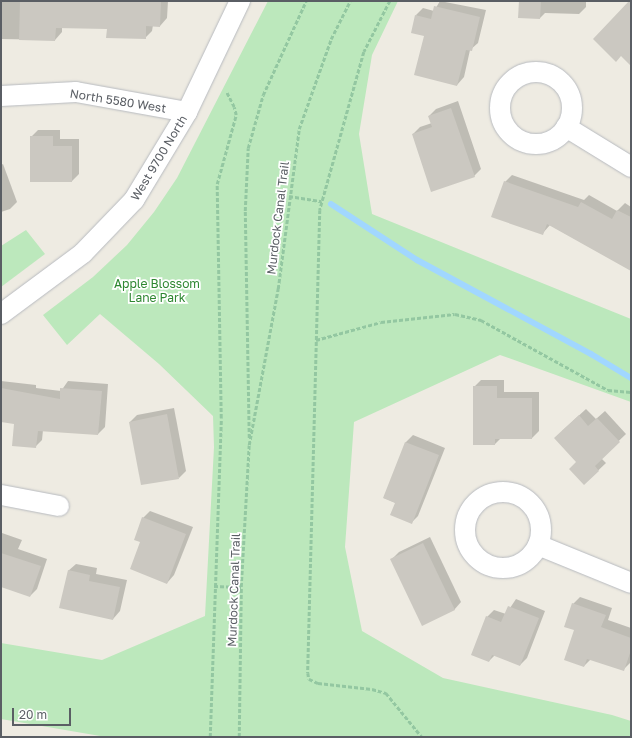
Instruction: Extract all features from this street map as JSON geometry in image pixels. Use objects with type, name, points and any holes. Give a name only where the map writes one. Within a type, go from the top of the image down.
[{"type":"street","name":"West 9700 North","points":[[1,314],[83,253],[105,232],[134,200],[187,112],[240,1]]},
{"type":"street","name":"North 5580 West","points":[[1,96],[76,92],[187,112]]},
{"type":"street","points":[[566,127],[631,167]]},
{"type":"street","points":[[1,495],[59,506]]},
{"type":"street","points":[[538,545],[631,583]]},
{"type":"path","name":"Murdock Canal Trail","points":[[240,737],[242,587],[249,444],[245,211],[248,148],[263,95],[306,1]]},
{"type":"path","name":"Murdock Canal Trail","points":[[249,444],[278,289],[299,129],[331,39],[350,1]]},
{"type":"path","points":[[390,1],[364,52],[322,201],[318,231],[308,673],[310,678],[318,683],[372,689],[386,693],[422,737]]},
{"type":"path","points":[[210,737],[214,586],[221,418],[217,184],[236,115],[227,93]]},
{"type":"path","points":[[289,196],[322,201]]},
{"type":"path","points":[[316,340],[381,322],[455,314],[481,320],[608,390],[631,392]]},
{"type":"path","points":[[214,586],[242,587]]},
{"type":"green space","name":"Apple Blossom Lane Park","points":[[268,1],[398,1],[372,55],[359,134],[372,214],[631,319],[631,402],[500,355],[354,422],[345,547],[362,631],[443,678],[612,715],[631,721],[631,737],[106,737],[1,719],[1,643],[102,660],[205,616],[214,447],[213,416],[159,364],[100,314],[67,345],[43,315],[93,277],[127,245],[154,212],[177,178]]},
{"type":"green space","points":[[26,230],[45,254],[1,287],[1,246]]},
{"type":"building","points":[[20,1],[161,1],[160,27],[146,26],[146,39],[106,38],[107,29],[56,28],[55,41],[19,40]]},
{"type":"building","points":[[519,1],[541,1],[540,19],[518,18]]},
{"type":"building","points":[[629,1],[631,1],[631,66],[621,56],[616,62],[593,39]]},
{"type":"building","points":[[434,6],[480,17],[472,51],[466,50],[457,86],[414,75],[424,36],[411,33],[415,15],[431,19]]},
{"type":"building","points":[[451,108],[475,177],[431,192],[412,134],[432,127],[428,116]]},
{"type":"building","points":[[30,136],[53,136],[53,146],[72,146],[72,182],[30,182]]},
{"type":"building","points":[[504,181],[578,207],[581,202],[612,219],[617,210],[631,217],[631,271],[547,224],[543,235],[491,217]]},
{"type":"building","points":[[473,386],[497,386],[497,398],[532,398],[532,439],[495,439],[495,445],[473,445]]},
{"type":"building","points":[[1,388],[60,399],[60,388],[102,391],[98,435],[38,431],[36,448],[12,446],[14,424],[1,422]]},
{"type":"building","points":[[167,414],[179,479],[141,485],[129,422]]},
{"type":"building","points":[[579,415],[588,426],[597,418],[620,442],[595,466],[599,471],[584,485],[569,469],[576,462],[554,438]]},
{"type":"building","points":[[405,442],[439,455],[412,524],[390,515],[395,503],[383,498]]},
{"type":"building","points":[[142,517],[186,534],[167,584],[130,569],[140,542],[134,540]]},
{"type":"building","points":[[423,543],[455,610],[422,626],[390,559]]},
{"type":"building","points":[[1,553],[41,566],[30,597],[1,587]]},
{"type":"building","points":[[68,570],[90,575],[89,581],[120,587],[113,620],[59,608]]},
{"type":"building","points":[[572,603],[606,615],[601,627],[631,638],[631,650],[624,671],[587,659],[584,667],[564,660],[574,630],[564,627]]},
{"type":"building","points":[[508,606],[539,618],[520,666],[492,655],[489,662],[471,655],[486,616],[501,622]]},
{"type":"waterway","points":[[331,204],[417,260],[591,354],[631,378]]}]
